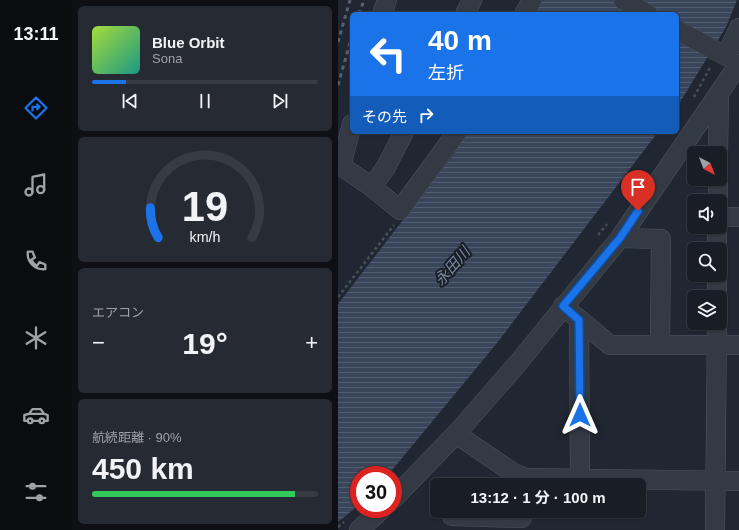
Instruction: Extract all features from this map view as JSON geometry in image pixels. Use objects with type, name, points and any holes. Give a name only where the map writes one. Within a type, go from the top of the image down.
[{"type":"street","points":[[383,12],[387,0]]},
{"type":"street","points":[[466,12],[472,0]]},
{"type":"street","points":[[525,12],[532,0]]},
{"type":"street","points":[[623,0],[644,12]]},
{"type":"street","points":[[679,31],[726,56],[739,28]]},
{"type":"street","points":[[402,490],[456,434],[518,363],[620,238],[728,85],[739,64]]},
{"type":"street","points":[[719,146],[728,85]]},
{"type":"street","points":[[350,131],[340,166],[372,187],[400,210],[456,134]]},
{"type":"street","points":[[372,187],[386,167],[403,134]]},
{"type":"street","points":[[727,217],[739,217]]},
{"type":"street","points":[[620,238],[661,239],[660,345]]},
{"type":"street","points":[[563,306],[610,345],[739,345]]},
{"type":"street","points":[[579,320],[580,478]]},
{"type":"street","points":[[715,530],[717,330]]},
{"type":"street","points":[[456,434],[519,478]]},
{"type":"street","points":[[646,479],[739,480]]},
{"type":"street","points":[[360,530],[373,518]]},
{"type":"street","points":[[487,518],[522,520]]},
{"type":"path","points":[[338,297],[397,221],[400,210]]},
{"type":"water","points":[[543,0],[737,0],[726,27],[679,104],[679,12],[536,12]]},
{"type":"water","name":"永田川","points":[[466,134],[656,134],[497,343],[395,466],[350,466],[350,512],[338,522],[338,304],[454,154]]},
{"type":"railway","points":[[338,42],[350,0]]},
{"type":"railway","points":[[360,12],[364,0]]},
{"type":"railway","points":[[338,85],[350,43]]},
{"type":"route","points":[[580,415],[579,320],[563,306],[620,238],[638,211]]}]
